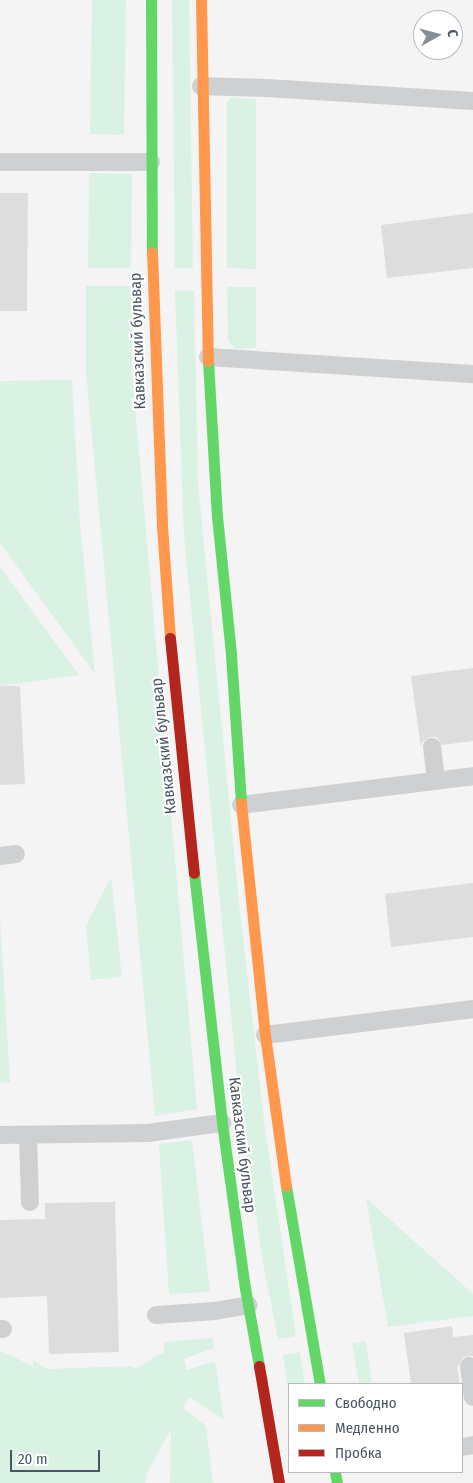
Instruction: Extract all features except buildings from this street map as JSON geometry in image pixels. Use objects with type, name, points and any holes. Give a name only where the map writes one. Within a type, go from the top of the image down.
[{"type":"street","name":"Кавказский бульвар","points":[[150,0],[152,278],[160,486],[172,671],[222,1122],[248,1305],[279,1483]]},
{"type":"street","points":[[201,0],[201,86],[208,357],[217,516],[241,805],[265,1035],[283,1167],[320,1383]]},
{"type":"lane","points":[[201,86],[268,88],[473,101]]},
{"type":"lane","points":[[0,162],[151,162]]},
{"type":"lane","points":[[208,357],[473,374]]},
{"type":"lane","points":[[432,747],[436,781]]},
{"type":"lane","points":[[241,805],[473,776]]},
{"type":"lane","points":[[265,1035],[473,1009]]},
{"type":"lane","points":[[0,1135],[148,1133],[222,1122]]},
{"type":"lane","points":[[28,1135],[30,1202]]},
{"type":"lane","points":[[156,1315],[215,1312],[248,1305]]},
{"type":"lane","points":[[469,1366],[473,1397]]},
{"type":"green space","points":[[92,0],[126,0],[124,135],[90,134]]},
{"type":"green space","points":[[172,0],[189,0],[193,268],[175,268]]},
{"type":"green space","points":[[231,98],[256,99],[256,269],[227,268],[227,102]]},
{"type":"green space","points":[[89,173],[132,174],[131,268],[88,268]]},
{"type":"green space","points":[[86,286],[133,286],[132,373],[197,1109],[155,1116],[86,372]]},
{"type":"green space","points":[[227,287],[256,287],[256,348],[235,349],[228,340]]},
{"type":"green space","points":[[194,290],[198,484],[239,903],[265,1129],[296,1336],[278,1339],[263,1263],[238,1086],[184,536],[175,291]]},
{"type":"green space","points":[[72,380],[80,523],[95,674],[0,543],[0,381]]},
{"type":"green space","points":[[0,567],[79,675],[0,686]]},
{"type":"green space","points":[[111,877],[122,977],[91,980],[86,926]]},
{"type":"green space","points":[[0,918],[10,1082],[0,1083]]},
{"type":"green space","points":[[192,1140],[210,1292],[169,1294],[159,1144]]},
{"type":"green space","points":[[366,1198],[473,1294],[473,1316],[388,1327]]},
{"type":"green space","points":[[212,1338],[214,1348],[184,1359],[187,1370],[215,1361],[224,1420],[189,1397],[183,1408],[206,1426],[213,1483],[170,1483],[171,1430],[147,1473],[145,1483],[0,1483],[0,1351],[33,1366],[33,1360],[47,1369],[132,1366],[135,1369],[164,1352],[164,1342]]},
{"type":"green space","points":[[366,1341],[372,1383],[359,1383],[352,1343]]},
{"type":"green space","points":[[300,1352],[305,1383],[288,1383],[288,1388],[283,1355]]},
{"type":"traffic: fast","points":[[151,0],[152,252]]},
{"type":"traffic: fast","points":[[208,361],[217,516],[231,655],[241,803]]},
{"type":"traffic: fast","points":[[194,873],[222,1123],[245,1288],[259,1366]]},
{"type":"traffic: fast","points":[[286,1186],[320,1383]]},
{"type":"traffic: fast","points":[[335,1473],[337,1483]]},
{"type":"traffic: slow","points":[[201,0],[208,361]]},
{"type":"traffic: slow","points":[[152,252],[162,526],[170,638]]},
{"type":"traffic: slow","points":[[241,803],[265,1035],[286,1186]]},
{"type":"traffic: jam","points":[[170,638],[194,873]]},
{"type":"traffic: jam","points":[[259,1366],[279,1483]]}]
